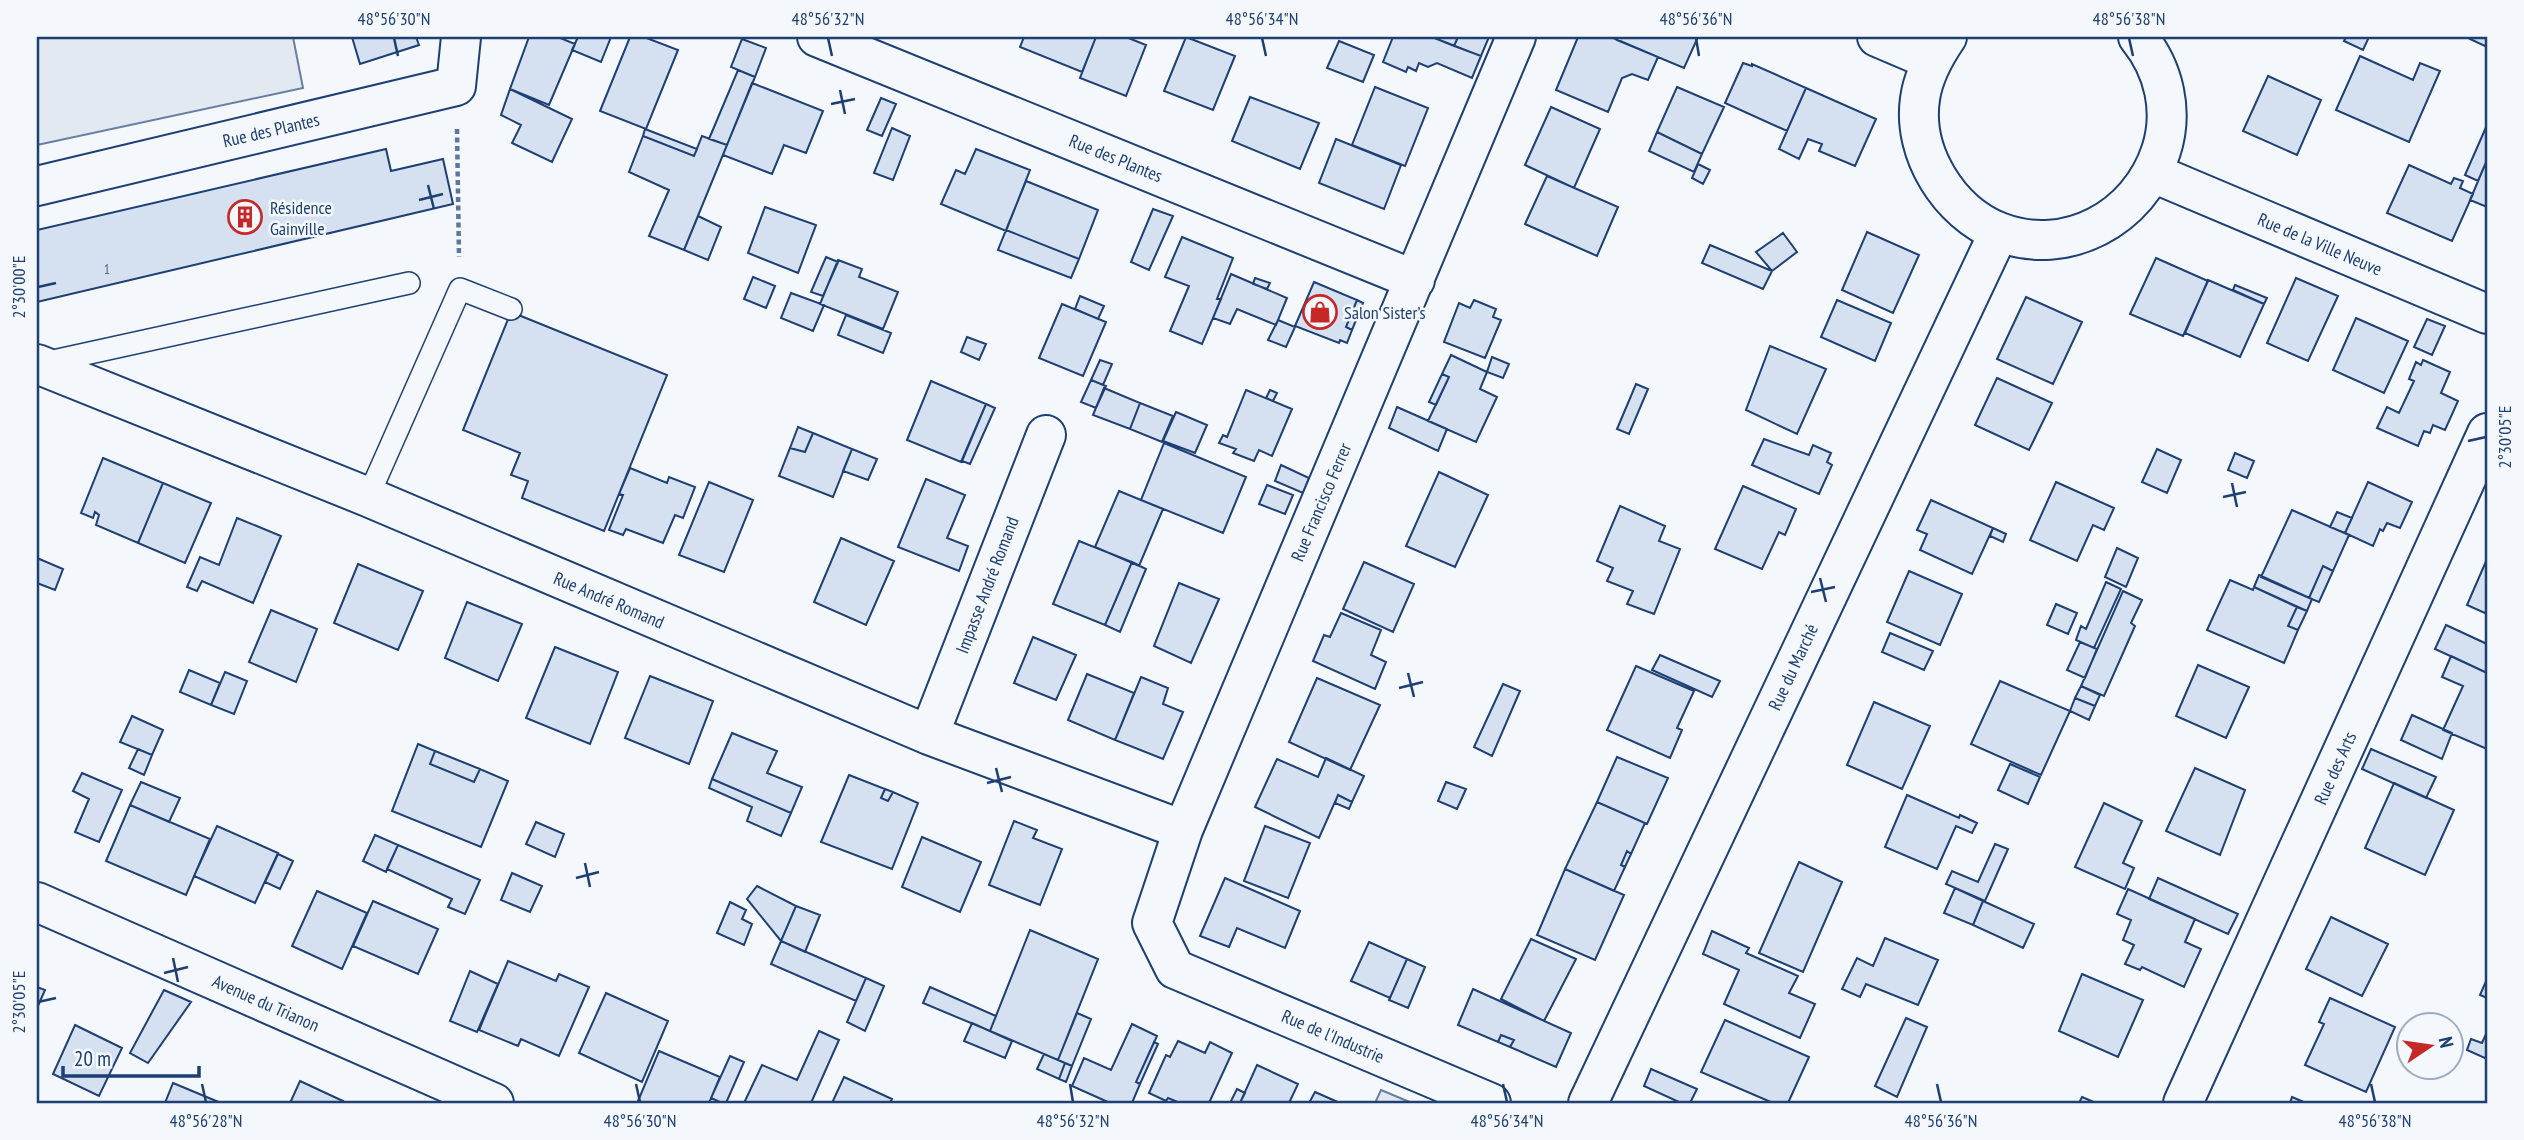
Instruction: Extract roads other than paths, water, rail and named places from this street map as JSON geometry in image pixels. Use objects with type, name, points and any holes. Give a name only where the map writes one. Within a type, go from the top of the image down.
[{"type":"street","name":"Rue des Plantes","points":[[37,186],[456,86],[461,37]]},
{"type":"street","name":"Rue des Plantes","points":[[817,37],[854,44],[1415,280]]},
{"type":"street","name":"Rue Francisco Ferrer","points":[[1175,969],[1152,923],[1183,830],[1516,37]]},
{"type":"street","points":[[1877,37],[1939,48],[1919,100],[1921,141],[1937,179],[1964,211],[1999,232],[2034,239],[2070,237],[2104,224],[2132,203],[2153,173],[2166,134],[2166,92],[2151,54],[2138,37]]},
{"type":"street","name":"Rue de la Ville Neuve","points":[[2153,173],[2487,314]]},
{"type":"street","name":"Rue du Marché","points":[[1588,1103],[1999,232]]},
{"type":"street","name":"Rue André Romand","points":[[37,364],[368,497],[929,736],[1183,830]]},
{"type":"street","name":"Rue des Arts","points":[[2183,1103],[2487,433]]},
{"type":"street","name":"Impasse André Romand","points":[[929,736],[1046,435]]},
{"type":"street","name":"Avenue du Trianon","points":[[37,902],[495,1103]]},
{"type":"street","name":"Rue de l'Industrie","points":[[1175,969],[1491,1103]]},
{"type":"lane","points":[[37,364],[409,283]]},
{"type":"lane","points":[[368,497],[460,289],[511,309]]},
{"type":"place","name":"Résidence Gainville","points":[[245,217]]},
{"type":"place","name":"Salon Sister’s","points":[[1320,312]]}]
